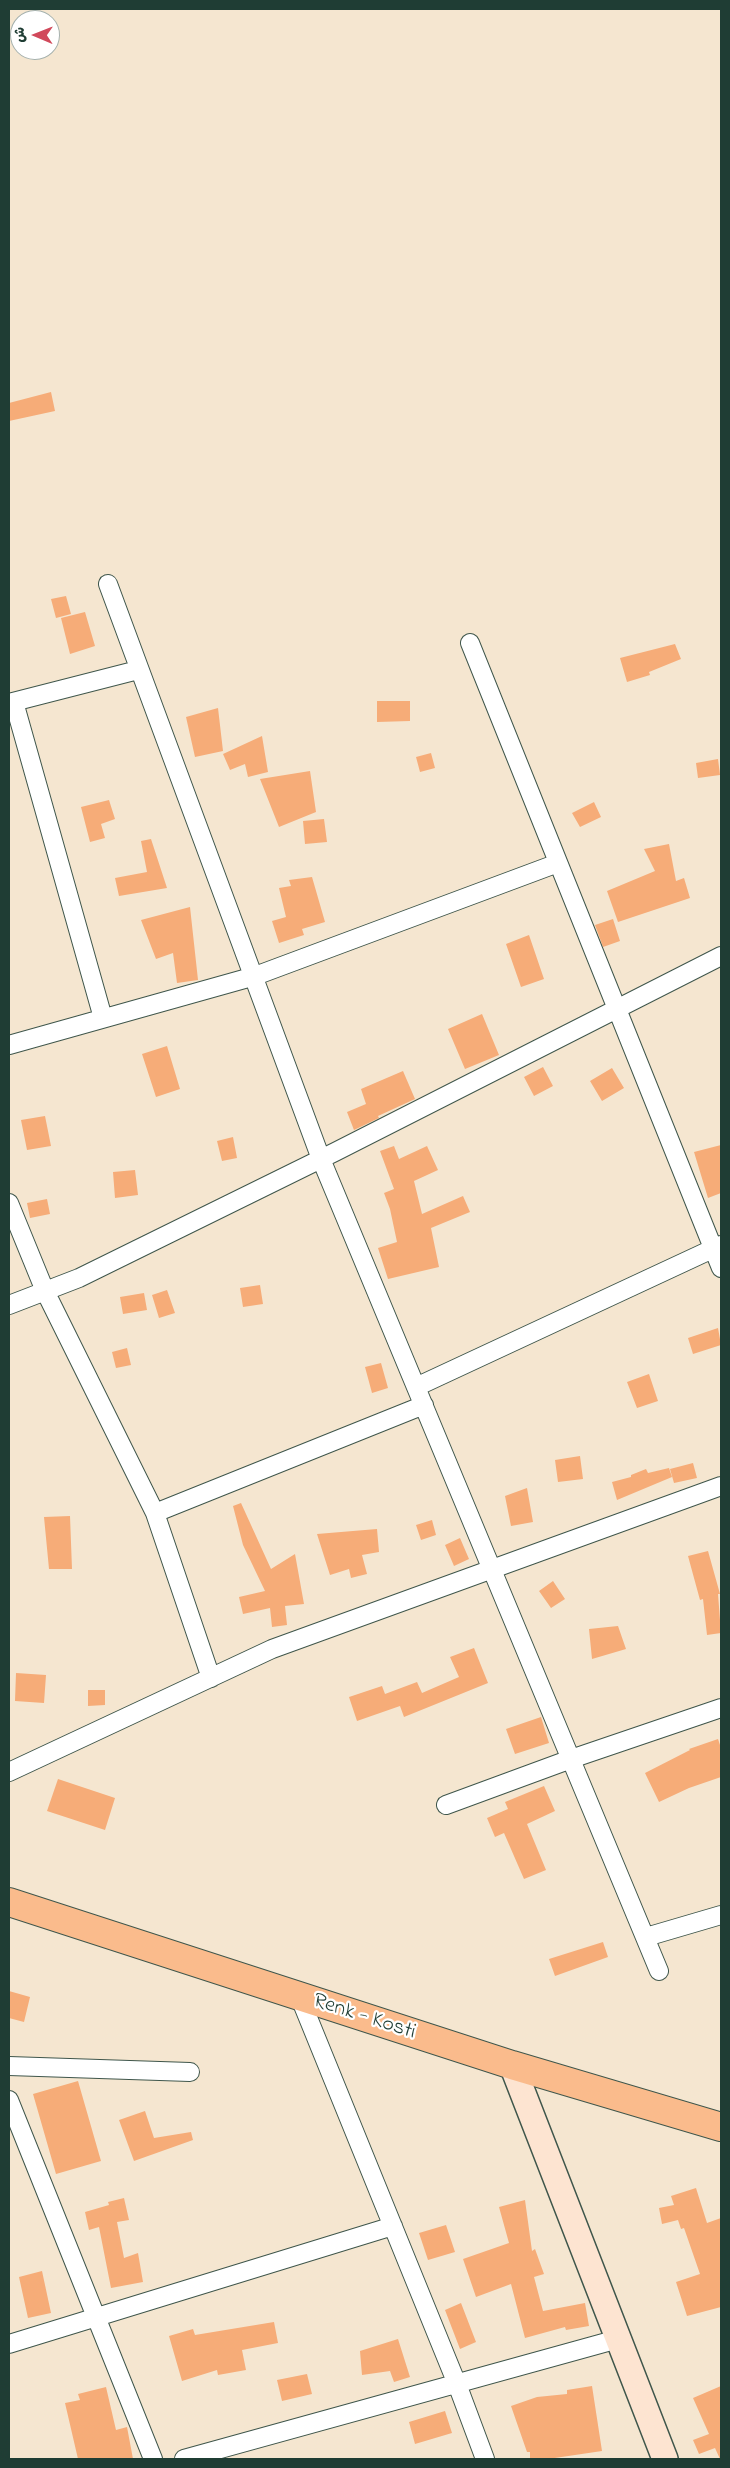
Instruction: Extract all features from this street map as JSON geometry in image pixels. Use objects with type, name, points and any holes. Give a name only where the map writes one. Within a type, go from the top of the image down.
[{"type":"main road","name":"Renk - Kosti","points":[[9,1902],[300,1998],[512,2065],[721,2127]]},
{"type":"street","points":[[108,584],[138,670],[255,976],[321,1159],[659,1971]]},
{"type":"street","points":[[470,643],[616,1009],[717,1246],[721,1268]]},
{"type":"street","points":[[103,1018],[11,702],[138,670]]},
{"type":"street","points":[[9,1045],[255,976],[558,863]]},
{"type":"street","points":[[9,1305],[79,1278],[321,1159],[721,956]]},
{"type":"street","points":[[9,1204],[45,1291],[155,1513],[211,1678]]},
{"type":"street","points":[[416,1387],[717,1246]]},
{"type":"street","points":[[155,1513],[424,1405]]},
{"type":"street","points":[[9,1772],[272,1649],[721,1486]]},
{"type":"street","points":[[446,1805],[571,1759],[721,1708]]},
{"type":"street","points":[[646,1938],[721,1915]]},
{"type":"street","points":[[300,1998],[485,2459]]},
{"type":"street","points":[[512,2065],[665,2459]]},
{"type":"street","points":[[9,2066],[190,2072]]},
{"type":"street","points":[[9,2100],[153,2459]]},
{"type":"street","points":[[9,2344],[393,2226]]},
{"type":"street","points":[[184,2459],[618,2338]]},
{"type":"building","points":[[51,392],[55,411],[9,421],[9,403]]},
{"type":"building","points":[[66,596],[71,614],[56,618],[51,599]]},
{"type":"building","points":[[85,612],[95,646],[70,654],[61,618]]},
{"type":"building","points":[[675,644],[681,659],[649,672],[650,675],[627,682],[620,658]]},
{"type":"building","points":[[377,701],[410,701],[410,721],[377,722]]},
{"type":"building","points":[[218,708],[223,751],[195,757],[186,717]]},
{"type":"building","points":[[262,736],[268,772],[248,777],[245,764],[230,770],[223,754]]},
{"type":"building","points":[[431,753],[435,768],[420,772],[416,757]]},
{"type":"building","points":[[718,759],[720,775],[698,778],[696,763]]},
{"type":"building","points":[[310,771],[316,812],[279,827],[260,779]]},
{"type":"building","points":[[109,800],[115,819],[101,824],[105,838],[90,842],[81,807]]},
{"type":"building","points":[[594,802],[601,817],[580,827],[572,813]]},
{"type":"building","points":[[324,819],[327,842],[305,844],[303,821]]},
{"type":"building","points":[[151,839],[167,888],[119,896],[115,878],[147,872],[141,841]]},
{"type":"building","points":[[669,844],[676,881],[684,878],[690,898],[618,922],[607,891],[655,871],[644,849]]},
{"type":"building","points":[[312,877],[325,922],[302,929],[304,935],[279,943],[272,921],[286,917],[279,888],[291,886],[289,880]]},
{"type":"building","points":[[190,907],[198,980],[177,983],[173,953],[156,959],[141,920]]},
{"type":"building","points":[[613,919],[620,941],[603,947],[595,925]]},
{"type":"building","points":[[529,935],[544,979],[521,987],[506,944]]},
{"type":"building","points":[[482,1014],[499,1055],[465,1069],[448,1029]]},
{"type":"building","points":[[167,1046],[180,1089],[156,1097],[142,1054]]},
{"type":"building","points":[[543,1067],[553,1086],[534,1096],[524,1077]]},
{"type":"building","points":[[612,1068],[624,1088],[602,1101],[590,1081]]},
{"type":"building","points":[[403,1071],[415,1099],[378,1116],[379,1118],[354,1130],[347,1112],[366,1104],[361,1089]]},
{"type":"building","points":[[45,1116],[51,1146],[27,1150],[21,1120]]},
{"type":"building","points":[[233,1137],[237,1158],[222,1161],[217,1141]]},
{"type":"building","points":[[721,1145],[721,1193],[708,1198],[694,1152]]},
{"type":"building","points":[[394,1146],[399,1159],[427,1146],[438,1170],[414,1181],[422,1214],[463,1196],[470,1212],[431,1228],[439,1267],[388,1279],[378,1248],[397,1242],[390,1209],[384,1193],[394,1189],[380,1151]]},
{"type":"building","points":[[135,1170],[138,1195],[115,1198],[113,1172]]},
{"type":"building","points":[[47,1199],[50,1214],[30,1218],[27,1203]]},
{"type":"building","points":[[260,1285],[263,1304],[243,1307],[240,1288]]},
{"type":"building","points":[[167,1290],[175,1313],[159,1318],[152,1295]]},
{"type":"building","points":[[144,1293],[147,1310],[123,1314],[120,1297]]},
{"type":"building","points":[[718,1328],[721,1345],[693,1354],[688,1338]]},
{"type":"building","points":[[127,1348],[131,1365],[116,1368],[112,1352]]},
{"type":"building","points":[[381,1363],[388,1388],[372,1393],[365,1367]]},
{"type":"building","points":[[649,1374],[658,1401],[637,1408],[627,1382]]},
{"type":"building","points":[[580,1456],[583,1479],[558,1482],[555,1460]]},
{"type":"building","points":[[693,1463],[697,1478],[674,1483],[670,1469]]},
{"type":"building","points":[[669,1468],[672,1477],[617,1500],[612,1482],[631,1477],[631,1475],[646,1469],[648,1473]]},
{"type":"building","points":[[527,1488],[533,1522],[511,1526],[505,1496]]},
{"type":"building","points":[[241,1503],[271,1569],[295,1554],[304,1604],[285,1606],[287,1625],[272,1627],[270,1608],[243,1614],[239,1597],[265,1591],[243,1545],[233,1506]]},
{"type":"building","points":[[70,1516],[72,1569],[49,1569],[44,1517]]},
{"type":"building","points":[[432,1520],[436,1535],[421,1540],[416,1525]]},
{"type":"building","points":[[377,1529],[379,1552],[362,1555],[367,1574],[351,1578],[349,1569],[330,1575],[317,1534]]},
{"type":"building","points":[[460,1538],[469,1559],[454,1566],[445,1545]]},
{"type":"building","points":[[708,1551],[720,1594],[718,1594],[721,1633],[707,1635],[703,1599],[700,1600],[688,1556]]},
{"type":"building","points":[[553,1581],[565,1599],[551,1608],[539,1591]]},
{"type":"building","points":[[618,1626],[626,1649],[592,1659],[589,1629]]},
{"type":"building","points":[[474,1648],[488,1683],[404,1717],[400,1706],[357,1721],[349,1697],[382,1686],[385,1694],[417,1682],[422,1693],[459,1677],[450,1657]]},
{"type":"building","points":[[16,1673],[46,1675],[44,1703],[15,1701]]},
{"type":"building","points":[[88,1690],[105,1690],[105,1705],[88,1706]]},
{"type":"building","points":[[541,1717],[549,1743],[515,1754],[506,1729]]},
{"type":"building","points":[[718,1739],[721,1748],[721,1777],[689,1788],[659,1802],[645,1773],[689,1749]]},
{"type":"building","points":[[58,1779],[115,1798],[105,1830],[47,1811]]},
{"type":"building","points":[[544,1786],[555,1811],[527,1824],[546,1870],[524,1879],[504,1833],[495,1837],[487,1818],[508,1809],[505,1802]]},
{"type":"building","points":[[603,1942],[608,1957],[555,1976],[549,1959]]},
{"type":"building","points":[[9,1991],[30,1997],[24,2022],[9,2018]]},
{"type":"building","points":[[78,2081],[101,2161],[56,2174],[33,2094]]},
{"type":"building","points":[[145,2111],[154,2138],[191,2132],[193,2140],[134,2161],[119,2120]]},
{"type":"building","points":[[696,2188],[707,2223],[721,2218],[721,2307],[687,2316],[676,2282],[700,2274],[684,2228],[681,2229],[678,2220],[662,2224],[659,2208],[674,2205],[671,2196]]},
{"type":"building","points":[[124,2198],[129,2220],[117,2222],[124,2258],[138,2253],[143,2282],[111,2288],[99,2227],[89,2230],[85,2212],[109,2205],[108,2202]]},
{"type":"building","points":[[525,2200],[532,2251],[535,2249],[544,2274],[534,2277],[543,2311],[585,2303],[589,2326],[566,2330],[565,2327],[525,2338],[511,2284],[476,2297],[463,2259],[509,2243],[499,2207]]},
{"type":"building","points":[[446,2225],[455,2252],[428,2260],[419,2233]]},
{"type":"building","points":[[42,2271],[51,2313],[28,2318],[19,2277]]},
{"type":"building","points":[[461,2303],[476,2342],[460,2349],[445,2310]]},
{"type":"building","points":[[274,2322],[278,2343],[242,2350],[246,2370],[218,2375],[217,2370],[182,2381],[169,2336],[193,2329],[195,2335]]},
{"type":"building","points":[[398,2339],[410,2377],[394,2382],[390,2371],[362,2375],[360,2351]]},
{"type":"building","points":[[307,2374],[312,2394],[282,2401],[277,2380]]},
{"type":"building","points":[[592,2386],[602,2451],[548,2459],[530,2459],[530,2452],[527,2452],[511,2406],[537,2397],[567,2394],[567,2390]]},
{"type":"building","points":[[721,2386],[720,2459],[715,2448],[699,2454],[693,2440],[709,2434],[693,2398]]},
{"type":"building","points":[[106,2387],[116,2430],[127,2427],[133,2459],[78,2459],[65,2403],[80,2400],[78,2394]]},
{"type":"building","points":[[445,2411],[452,2433],[415,2444],[409,2422]]}]
